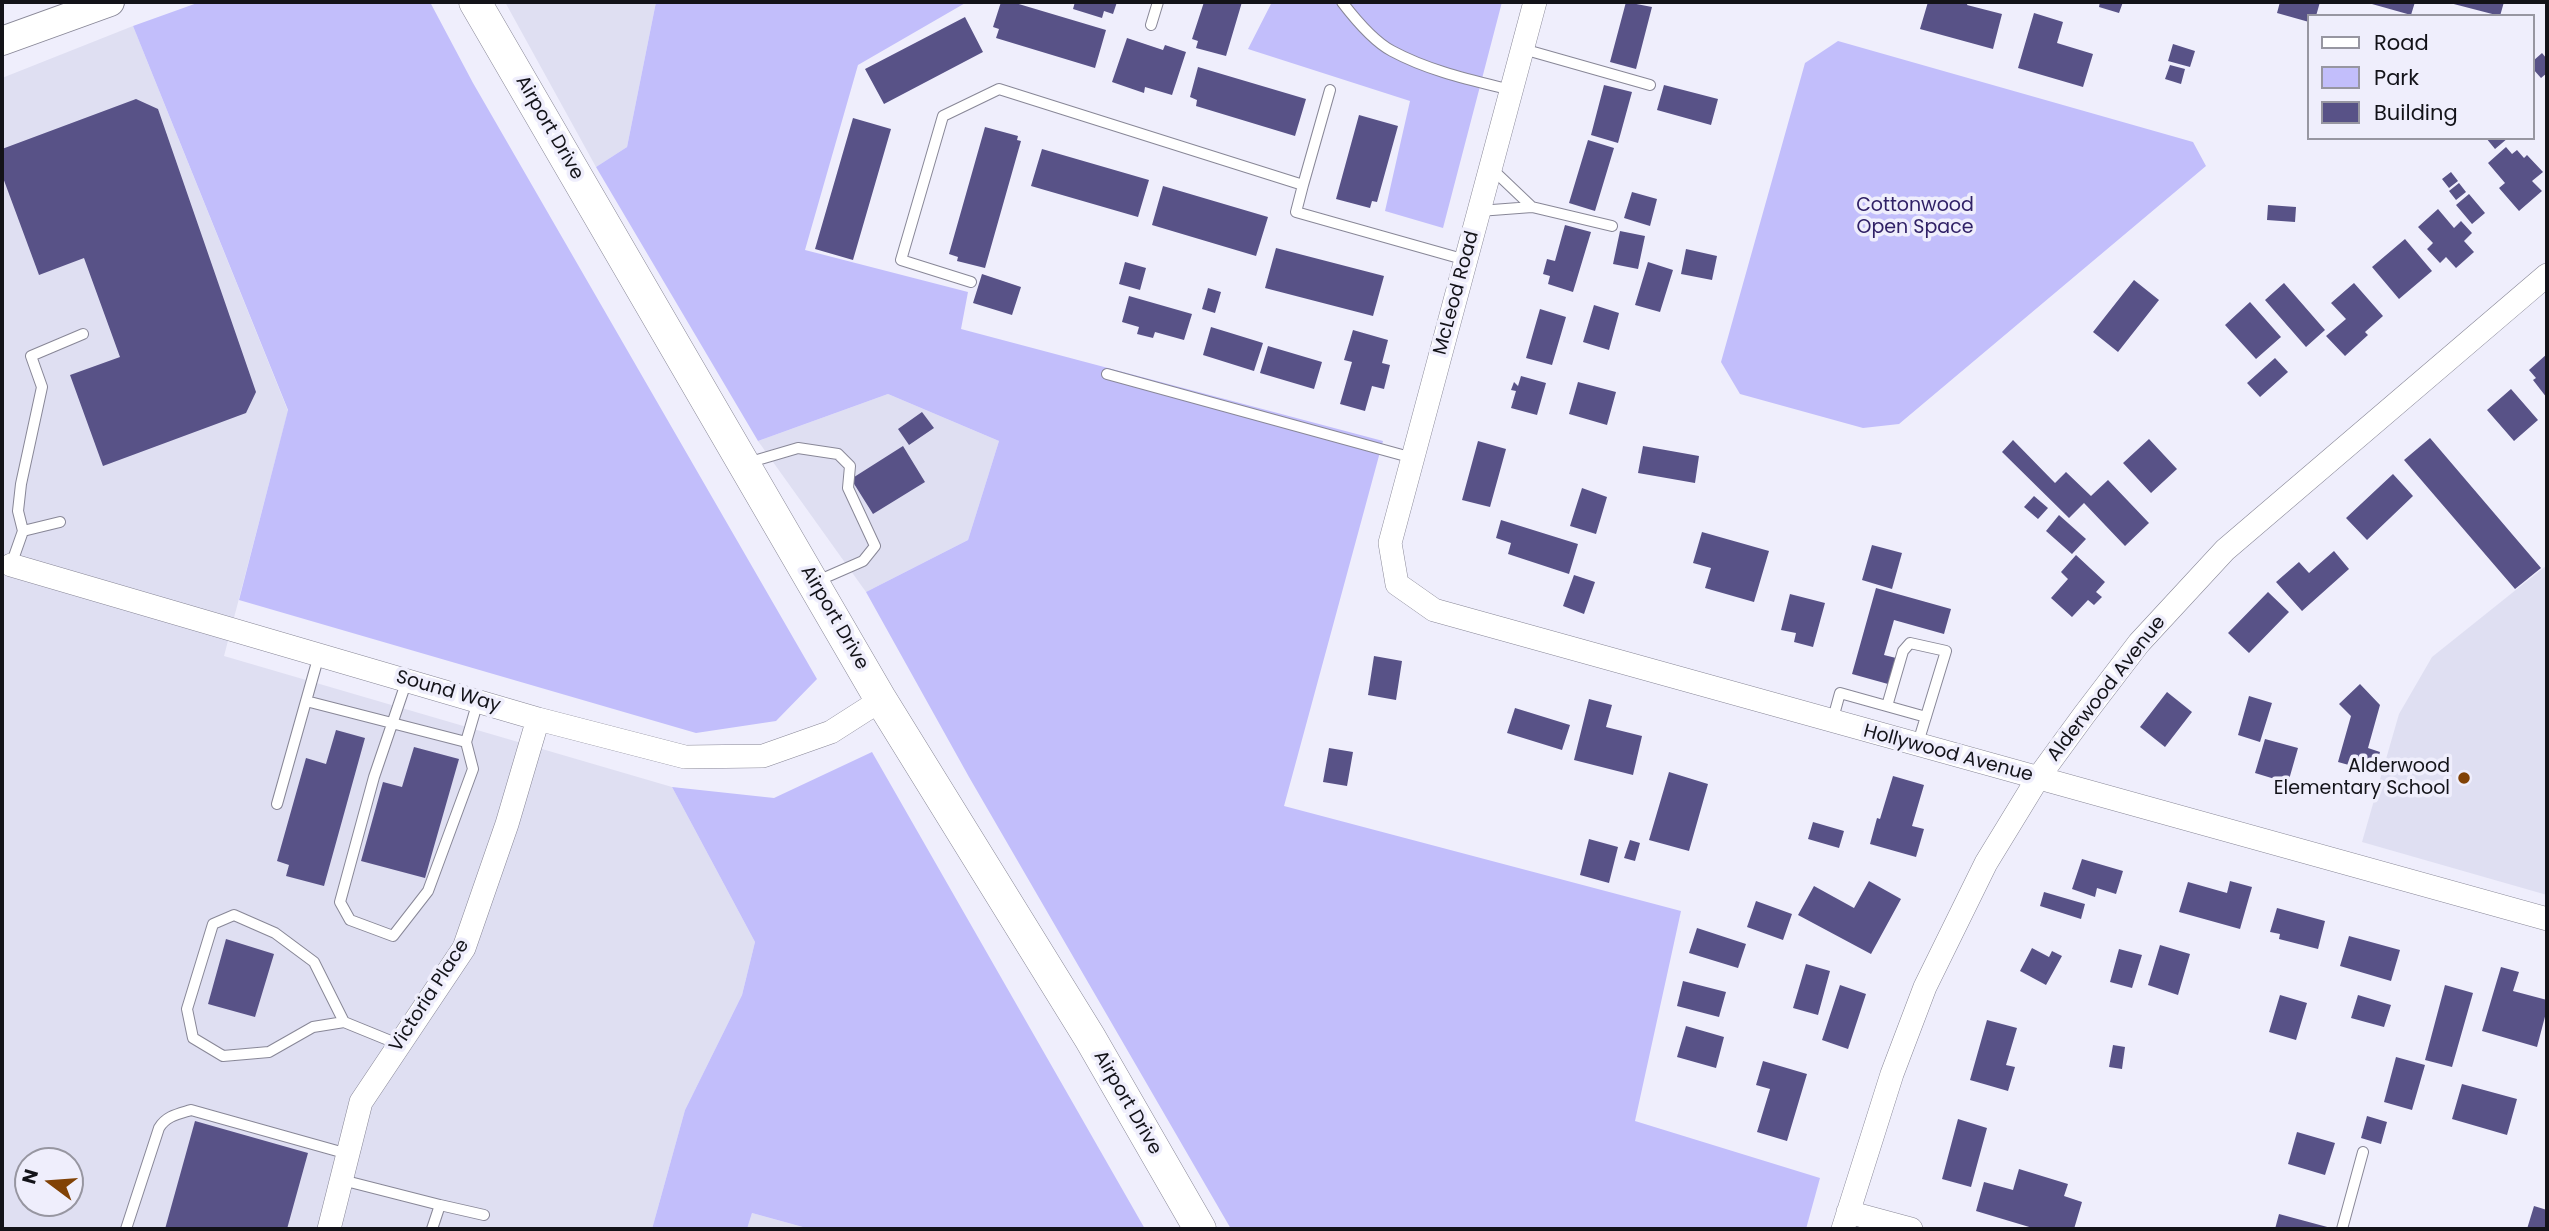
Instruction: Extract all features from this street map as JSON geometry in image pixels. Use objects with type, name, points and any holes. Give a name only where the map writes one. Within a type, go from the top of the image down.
[{"type":"main road","name":"Airport Drive","points":[[475,2],[881,700],[1090,1038],[1200,1229]]},
{"type":"street","points":[[2,41],[110,2]]},
{"type":"street","name":"McLeod Road","points":[[1397,584],[1390,543],[1535,2]]},
{"type":"street","name":"Alderwood Avenue","points":[[1846,1221],[1892,1074],[1925,987],[1986,863],[2038,778],[2139,643],[2203,572],[2276,505],[2303,485],[2547,275]]},
{"type":"street","name":"Sound Way","points":[[6,563],[538,719],[685,757],[763,756],[831,732],[881,700]]},
{"type":"street","name":"Hollywood Avenue","points":[[1397,584],[1434,610],[2547,919]]},
{"type":"street","name":"Victoria Place","points":[[329,1229],[361,1102],[464,948],[507,824],[538,719]]},
{"type":"street","points":[[1846,1221],[1910,1229]]},
{"type":"lane","points":[[1151,25],[1158,2]]},
{"type":"lane","points":[[1342,2],[1355,19],[1390,50],[1437,71],[1511,90]]},
{"type":"lane","points":[[1523,48],[1650,85]]},
{"type":"lane","points":[[971,282],[901,260],[943,116],[999,89],[1303,185]]},
{"type":"lane","points":[[1330,90],[1296,212],[1466,260]]},
{"type":"lane","points":[[1491,167],[1532,206]]},
{"type":"lane","points":[[1479,211],[1532,206],[1612,226]]},
{"type":"lane","points":[[6,563],[23,531],[19,511],[21,484],[42,387],[31,356],[83,334]]},
{"type":"lane","points":[[1107,373],[1413,458]]},
{"type":"lane","points":[[744,464],[798,448],[838,454],[850,466],[848,488],[875,546],[863,561],[813,583]]},
{"type":"lane","points":[[23,531],[60,522]]},
{"type":"lane","points":[[1887,706],[1903,651],[1910,643],[1946,651],[1917,746]]},
{"type":"lane","points":[[277,804],[319,654]]},
{"type":"lane","points":[[407,680],[374,777],[340,902],[350,920],[393,936],[428,891],[473,769],[466,742],[478,701]]},
{"type":"lane","points":[[1832,722],[1840,693],[1926,717]]},
{"type":"lane","points":[[306,701],[466,742]]},
{"type":"lane","points":[[344,1022],[314,962],[275,933],[234,915],[213,924],[187,1009],[193,1038],[223,1056],[269,1052],[313,1027],[344,1022],[398,1044]]},
{"type":"lane","points":[[126,1229],[159,1128],[163,1120],[172,1115],[191,1110],[348,1154]]},
{"type":"lane","points":[[2342,1229],[2363,1152]]},
{"type":"lane","points":[[342,1180],[484,1215]]},
{"type":"lane","points":[[432,1229],[440,1205]]},
{"type":"shaded area","points":[[505,2],[656,2],[627,147],[596,167]]},
{"type":"shaded area","points":[[133,26],[288,411],[224,656],[672,787],[755,942],[742,995],[685,1110],[652,1229],[2,1229],[2,78]]},
{"type":"shaded area","points":[[888,394],[999,441],[968,540],[866,592],[758,441]]},
{"type":"shaded area","name":"Alderwood Elementary School","points":[[2547,565],[2547,895],[2362,842],[2399,714],[2432,657]]},
{"type":"shaded area","points":[[752,1213],[810,1229],[747,1229]]},
{"type":"green space","points":[[200,2],[430,2],[473,83],[817,679],[776,721],[696,733],[239,600],[288,410],[133,26]]},
{"type":"green space","points":[[656,2],[967,2],[858,65],[805,250],[968,292],[961,329],[1383,441],[1284,806],[1681,911],[1635,1121],[1820,1178],[1806,1229],[1231,1229],[969,777],[866,592],[968,540],[999,441],[888,394],[758,441],[596,167],[627,147]]},
{"type":"green space","points":[[1272,2],[1502,2],[1443,228],[1385,211],[1410,101],[1248,49]]},
{"type":"green space","name":"Cottonwood Open Space","points":[[1838,41],[2193,142],[2206,166],[1899,424],[1863,428],[1740,394],[1721,362],[1805,63]]},
{"type":"green space","points":[[872,752],[1145,1229],[810,1229],[752,1213],[747,1229],[652,1229],[685,1110],[742,995],[755,942],[672,787],[774,798]]},
{"type":"building","points":[[1001,2],[1012,2],[1106,30],[1095,68],[996,38],[999,29],[993,27]]},
{"type":"building","points":[[1075,2],[1117,2],[1113,14],[1104,11],[1102,18],[1073,9]]},
{"type":"building","points":[[1204,2],[1242,2],[1226,56],[1196,48],[1198,41],[1192,39]]},
{"type":"building","points":[[1626,2],[1652,7],[1636,69],[1610,62]]},
{"type":"building","points":[[1928,2],[1968,2],[1967,5],[2002,14],[1993,49],[1920,29]]},
{"type":"building","points":[[2100,2],[2123,2],[2119,13],[2099,7]]},
{"type":"building","points":[[2280,2],[2320,2],[2317,14],[2308,14],[2308,22],[2277,13]]},
{"type":"building","points":[[2372,2],[2415,2],[2411,14]]},
{"type":"building","points":[[2446,2],[2504,2],[2501,14]]},
{"type":"building","points":[[2034,13],[2063,22],[2057,43],[2093,54],[2083,87],[2018,68]]},
{"type":"building","points":[[965,17],[983,52],[884,104],[865,69]]},
{"type":"building","points":[[1127,38],[1163,50],[1165,45],[1186,52],[1172,95],[1145,87],[1144,93],[1112,82]]},
{"type":"building","points":[[2173,44],[2195,51],[2190,67],[2168,61]]},
{"type":"building","points":[[2542,53],[2547,59],[2547,73],[2541,78],[2535,71],[2535,59]]},
{"type":"building","points":[[2170,65],[2185,69],[2181,84],[2165,79]]},
{"type":"building","points":[[1198,67],[1306,99],[1295,136],[1196,106],[1197,100],[1190,97]]},
{"type":"building","points":[[1604,85],[1632,92],[1618,143],[1591,135]]},
{"type":"building","points":[[1664,85],[1718,99],[1711,125],[1657,110]]},
{"type":"building","points":[[136,99],[158,109],[256,392],[246,413],[103,466],[70,375],[120,357],[84,258],[39,275],[2,175],[2,149]]},
{"type":"building","points":[[1359,115],[1398,126],[1377,202],[1372,201],[1370,208],[1336,199]]},
{"type":"building","points":[[853,118],[891,129],[853,260],[815,249]]},
{"type":"building","points":[[985,127],[1018,136],[1017,140],[1021,141],[985,268],[957,261],[958,257],[949,254]]},
{"type":"building","points":[[1588,140],[1614,148],[1595,211],[1569,203]]},
{"type":"building","points":[[2488,140],[2506,140],[2495,149]]},
{"type":"building","points":[[2506,147],[2512,154],[2517,150],[2524,158],[2527,155],[2543,172],[2532,181],[2542,191],[2519,211],[2499,188],[2505,183],[2488,163]]},
{"type":"building","points":[[1042,149],[1149,180],[1138,217],[1031,186]]},
{"type":"building","points":[[2451,172],[2458,181],[2449,188],[2442,179]]},
{"type":"building","points":[[2459,183],[2466,192],[2456,200],[2449,191]]},
{"type":"building","points":[[1163,186],[1268,217],[1256,256],[1152,225]]},
{"type":"building","points":[[1632,192],[1657,199],[1650,226],[1624,218]]},
{"type":"building","points":[[2469,194],[2485,213],[2472,224],[2456,205]]},
{"type":"building","points":[[2268,205],[2296,207],[2295,222],[2267,220]]},
{"type":"building","points":[[2438,209],[2454,228],[2461,221],[2472,233],[2464,241],[2474,252],[2456,268],[2446,257],[2440,263],[2427,249],[2433,243],[2418,227]]},
{"type":"building","points":[[1565,225],[1591,232],[1573,292],[1548,284],[1550,276],[1543,274],[1547,259],[1555,261]]},
{"type":"building","points":[[1620,231],[1645,236],[1638,269],[1613,264]]},
{"type":"building","points":[[2405,239],[2432,271],[2399,299],[2372,267]]},
{"type":"building","points":[[1276,248],[1384,276],[1373,316],[1265,288]]},
{"type":"building","points":[[1686,249],[1717,256],[1712,280],[1681,274]]},
{"type":"building","points":[[1125,262],[1146,268],[1140,290],[1119,284]]},
{"type":"building","points":[[1648,262],[1673,270],[1660,312],[1635,305]]},
{"type":"building","points":[[982,274],[1021,287],[1012,315],[973,303]]},
{"type":"building","points":[[2134,280],[2159,300],[2118,352],[2093,332]]},
{"type":"building","points":[[2284,283],[2325,330],[2306,347],[2265,300]]},
{"type":"building","points":[[2354,283],[2383,316],[2365,332],[2368,335],[2345,356],[2326,336],[2346,319],[2331,303]]},
{"type":"building","points":[[1208,288],[1221,292],[1215,313],[1202,309]]},
{"type":"building","points":[[1129,296],[1192,314],[1184,340],[1155,332],[1153,338],[1137,334],[1139,327],[1122,322]]},
{"type":"building","points":[[2250,302],[2281,337],[2256,359],[2225,325]]},
{"type":"building","points":[[1594,305],[1619,313],[1609,350],[1583,342]]},
{"type":"building","points":[[1540,309],[1566,317],[1552,365],[1526,358]]},
{"type":"building","points":[[1211,327],[1263,343],[1254,371],[1203,355]]},
{"type":"building","points":[[1353,330],[1388,340],[1382,363],[1390,365],[1384,389],[1372,386],[1365,411],[1340,404],[1352,362],[1344,360]]},
{"type":"building","points":[[1268,346],[1322,362],[1314,389],[1260,373]]},
{"type":"building","points":[[2547,354],[2547,398],[2529,370]]},
{"type":"building","points":[[2275,358],[2288,372],[2260,397],[2247,383]]},
{"type":"building","points":[[1521,376],[1546,383],[1537,415],[1511,408],[1516,391],[1511,390],[1514,382],[1518,386]]},
{"type":"building","points":[[1578,382],[1616,392],[1607,425],[1569,414]]},
{"type":"building","points":[[2511,389],[2538,420],[2514,441],[2487,410]]},
{"type":"building","points":[[922,412],[934,428],[909,445],[898,429]]},
{"type":"building","points":[[2430,438],[2541,568],[2515,589],[2404,460]]},
{"type":"building","points":[[2149,439],[2177,469],[2151,493],[2123,463]]},
{"type":"building","points":[[2013,440],[2055,483],[2066,472],[2091,496],[2108,480],[2149,523],[2125,546],[2084,503],[2069,518],[2002,452]]},
{"type":"building","points":[[1478,441],[1506,449],[1490,507],[1462,500]]},
{"type":"building","points":[[903,446],[925,482],[873,514],[851,479]]},
{"type":"building","points":[[1643,446],[1699,456],[1695,483],[1638,473]]},
{"type":"building","points":[[2393,474],[2413,496],[2367,540],[2346,518]]},
{"type":"building","points":[[1582,488],[1607,497],[1596,534],[1570,526]]},
{"type":"building","points":[[2034,496],[2048,508],[2038,519],[2024,507]]},
{"type":"building","points":[[2059,515],[2086,539],[2072,554],[2046,531]]},
{"type":"building","points":[[1501,520],[1578,544],[1569,574],[1508,554],[1511,543],[1496,538]]},
{"type":"building","points":[[1702,532],[1769,551],[1754,602],[1705,588],[1711,568],[1693,563]]},
{"type":"building","points":[[1872,545],[1902,553],[1892,589],[1862,580]]},
{"type":"building","points":[[2334,551],[2349,569],[2302,611],[2276,582],[2299,562],[2309,573]]},
{"type":"building","points":[[2076,555],[2105,582],[2096,592],[2102,597],[2094,605],[2088,600],[2072,617],[2051,598],[2068,579],[2061,572]]},
{"type":"building","points":[[1574,575],[1595,582],[1584,614],[1563,606]]},
{"type":"building","points":[[1876,588],[1951,609],[1944,634],[1894,620],[1884,655],[1896,658],[1888,684],[1852,674]]},
{"type":"building","points":[[2268,592],[2289,612],[2249,653],[2228,633]]},
{"type":"building","points":[[1790,594],[1825,603],[1813,647],[1794,642],[1796,633],[1781,630]]},
{"type":"building","points":[[1374,656],[1402,661],[1396,700],[1368,695]]},
{"type":"building","points":[[2360,684],[2380,705],[2368,748],[2380,752],[2374,772],[2338,762],[2351,716],[2339,704]]},
{"type":"building","points":[[2167,692],[2192,712],[2165,747],[2140,727]]},
{"type":"building","points":[[2249,696],[2272,703],[2260,742],[2238,735]]},
{"type":"building","points":[[1589,699],[1612,705],[1606,727],[1642,736],[1633,775],[1574,760]]},
{"type":"building","points":[[1515,708],[1570,725],[1562,750],[1507,733]]},
{"type":"building","points":[[336,730],[365,738],[324,886],[286,876],[289,865],[277,861],[306,758],[326,764]]},
{"type":"building","points":[[2265,739],[2298,748],[2288,783],[2255,773]]},
{"type":"building","points":[[414,747],[459,759],[425,878],[361,861],[383,782],[402,787]]},
{"type":"building","points":[[1329,748],[1353,752],[1347,786],[1323,782]]},
{"type":"building","points":[[1669,772],[1708,784],[1689,851],[1649,840]]},
{"type":"building","points":[[1893,776],[1924,785],[1912,826],[1924,829],[1916,857],[1870,844]]},
{"type":"building","points":[[1813,822],[1844,831],[1839,848],[1808,839]]},
{"type":"building","points":[[1589,839],[1618,847],[1609,883],[1580,875]]},
{"type":"building","points":[[1630,840],[1640,843],[1635,861],[1624,858]]},
{"type":"building","points":[[2082,859],[2123,871],[2116,894],[2097,888],[2095,897],[2072,889]]},
{"type":"building","points":[[1869,881],[1901,899],[1871,954],[1798,915],[1814,886],[1854,908]]},
{"type":"building","points":[[2230,881],[2252,887],[2240,929],[2179,912],[2188,882],[2227,893]]},
{"type":"building","points":[[2044,892],[2085,904],[2081,919],[2040,906]]},
{"type":"building","points":[[1756,901],[1792,914],[1783,940],[1747,927]]},
{"type":"building","points":[[2277,908],[2325,921],[2318,949],[2279,939],[2280,934],[2270,932]]},
{"type":"building","points":[[1697,928],[1746,944],[1738,968],[1689,953]]},
{"type":"building","points":[[2349,936],[2400,950],[2391,981],[2340,966]]},
{"type":"building","points":[[226,939],[274,954],[255,1017],[208,1004]]},
{"type":"building","points":[[2160,945],[2190,954],[2178,995],[2148,985]]},
{"type":"building","points":[[2032,948],[2049,957],[2052,951],[2062,956],[2046,985],[2020,971]]},
{"type":"building","points":[[2119,949],[2142,955],[2132,988],[2110,982]]},
{"type":"building","points":[[1806,964],[1830,971],[1818,1015],[1793,1008]]},
{"type":"building","points":[[2501,967],[2519,972],[2513,991],[2547,1000],[2537,1047],[2482,1031]]},
{"type":"building","points":[[1683,981],[1726,992],[1719,1017],[1677,1006]]},
{"type":"building","points":[[1840,985],[1866,994],[1848,1049],[1822,1040]]},
{"type":"building","points":[[2445,985],[2473,993],[2452,1067],[2425,1060]]},
{"type":"building","points":[[2280,995],[2307,1003],[2296,1040],[2269,1032]]},
{"type":"building","points":[[2358,995],[2391,1005],[2384,1027],[2351,1018]]},
{"type":"building","points":[[1987,1020],[2017,1028],[2006,1065],[2015,1067],[2008,1091],[1970,1080]]},
{"type":"building","points":[[1686,1026],[1724,1037],[1716,1068],[1677,1057]]},
{"type":"building","points":[[2113,1045],[2125,1047],[2122,1069],[2109,1067]]},
{"type":"building","points":[[2396,1057],[2425,1065],[2412,1110],[2384,1102]]},
{"type":"building","points":[[1763,1061],[1807,1074],[1787,1141],[1757,1132],[1770,1089],[1756,1085]]},
{"type":"building","points":[[2462,1084],[2517,1099],[2507,1135],[2452,1119]]},
{"type":"building","points":[[2367,1116],[2387,1122],[2381,1144],[2361,1138]]},
{"type":"building","points":[[1958,1119],[1987,1128],[1971,1187],[1942,1179]]},
{"type":"building","points":[[195,1121],[308,1153],[287,1229],[165,1229]]},
{"type":"building","points":[[2297,1132],[2335,1143],[2325,1175],[2288,1164]]},
{"type":"building","points":[[2019,1169],[2068,1184],[2064,1196],[2082,1202],[2074,1229],[2036,1229],[1976,1211],[1984,1182],[2013,1190]]},
{"type":"building","points":[[2534,1206],[2547,1210],[2547,1229],[2527,1229]]},
{"type":"building","points":[[2279,1214],[2331,1228],[2331,1229],[2275,1229]]},
{"type":"place","name":"Alderwood Elementary School","points":[[2464,778]]}]
